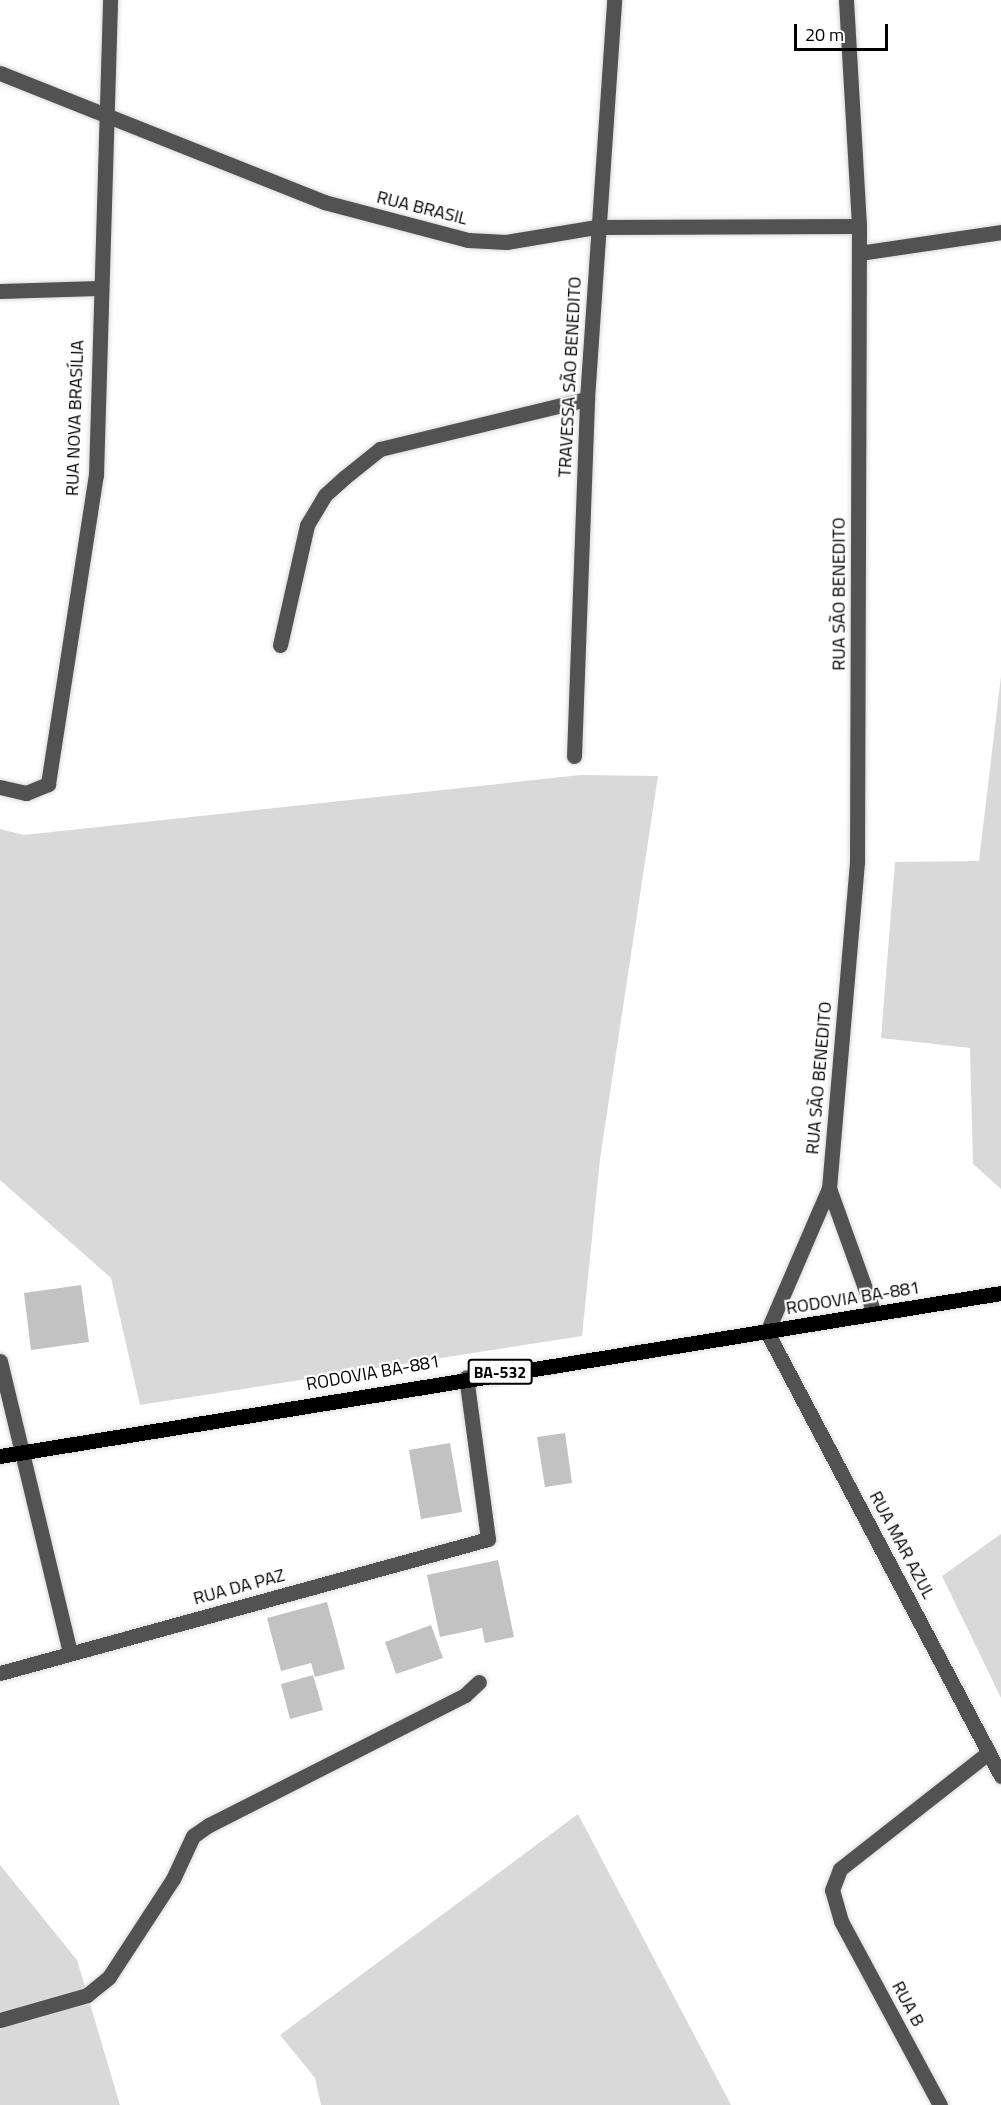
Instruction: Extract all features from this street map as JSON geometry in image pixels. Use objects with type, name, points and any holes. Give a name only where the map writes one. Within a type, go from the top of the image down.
[{"type":"main road","name":"RODOVIA BA-881","points":[[0,1456],[466,1377],[767,1332],[1001,1293]]},
{"type":"street","name":"RUA NOVA BRASÍLIA","points":[[0,787],[26,793],[48,784],[96,475],[104,113],[110,0]]},
{"type":"street","name":"TRAVESSA SÃO BENEDITO","points":[[574,756],[587,399],[614,0]]},
{"type":"street","name":"RUA SÃO BENEDITO","points":[[767,1332],[829,1188],[857,862],[859,226],[846,0]]},
{"type":"street","name":"RUA BRASIL","points":[[0,74],[104,113],[324,202],[428,232],[506,242],[597,227],[859,226]]},
{"type":"street","points":[[859,253],[1001,232]]},
{"type":"street","points":[[0,291],[99,288]]},
{"type":"street","points":[[280,645],[307,525],[325,495],[345,477],[380,449],[587,399]]},
{"type":"street","name":"RUA SÃO BENEDITO","points":[[829,1188],[874,1313]]},
{"type":"street","name":"RUA MAR AZUL","points":[[767,1332],[1001,1776]]},
{"type":"street","points":[[0,1361],[70,1653]]},
{"type":"street","name":"RUA DA PAZ","points":[[0,1673],[488,1539],[466,1377]]},
{"type":"street","points":[[0,2020],[87,1995],[109,1977],[168,1888],[193,1836],[209,1825],[465,1695],[478,1682]]},
{"type":"street","name":"RUA B","points":[[940,2105],[841,1921],[832,1890],[840,1869],[989,1752]]},
{"type":"shaded area","points":[[1001,676],[1001,1189],[973,1164],[970,1048],[881,1038],[895,862],[979,861]]},
{"type":"shaded area","points":[[581,775],[658,776],[600,1159],[582,1336],[140,1405],[111,1278],[0,1180],[0,829],[24,835]]},
{"type":"shaded area","points":[[1001,1534],[1001,1698],[942,1576]]},
{"type":"shaded area","points":[[578,1814],[731,2105],[321,2105],[315,2078],[280,2035]]},
{"type":"shaded area","points":[[0,1865],[77,1960],[120,2105],[0,2105]]},
{"type":"building","points":[[81,1285],[89,1342],[31,1350],[24,1293]]},
{"type":"building","points":[[565,1433],[572,1483],[545,1487],[537,1437]]},
{"type":"building","points":[[450,1443],[462,1512],[421,1519],[409,1450]]},
{"type":"building","points":[[498,1560],[514,1637],[485,1643],[482,1628],[440,1637],[427,1575]]},
{"type":"building","points":[[327,1602],[345,1669],[315,1677],[311,1663],[281,1671],[267,1618]]},
{"type":"building","points":[[431,1625],[443,1658],[396,1674],[385,1642]]},
{"type":"building","points":[[313,1675],[323,1710],[290,1719],[281,1684]]}]
